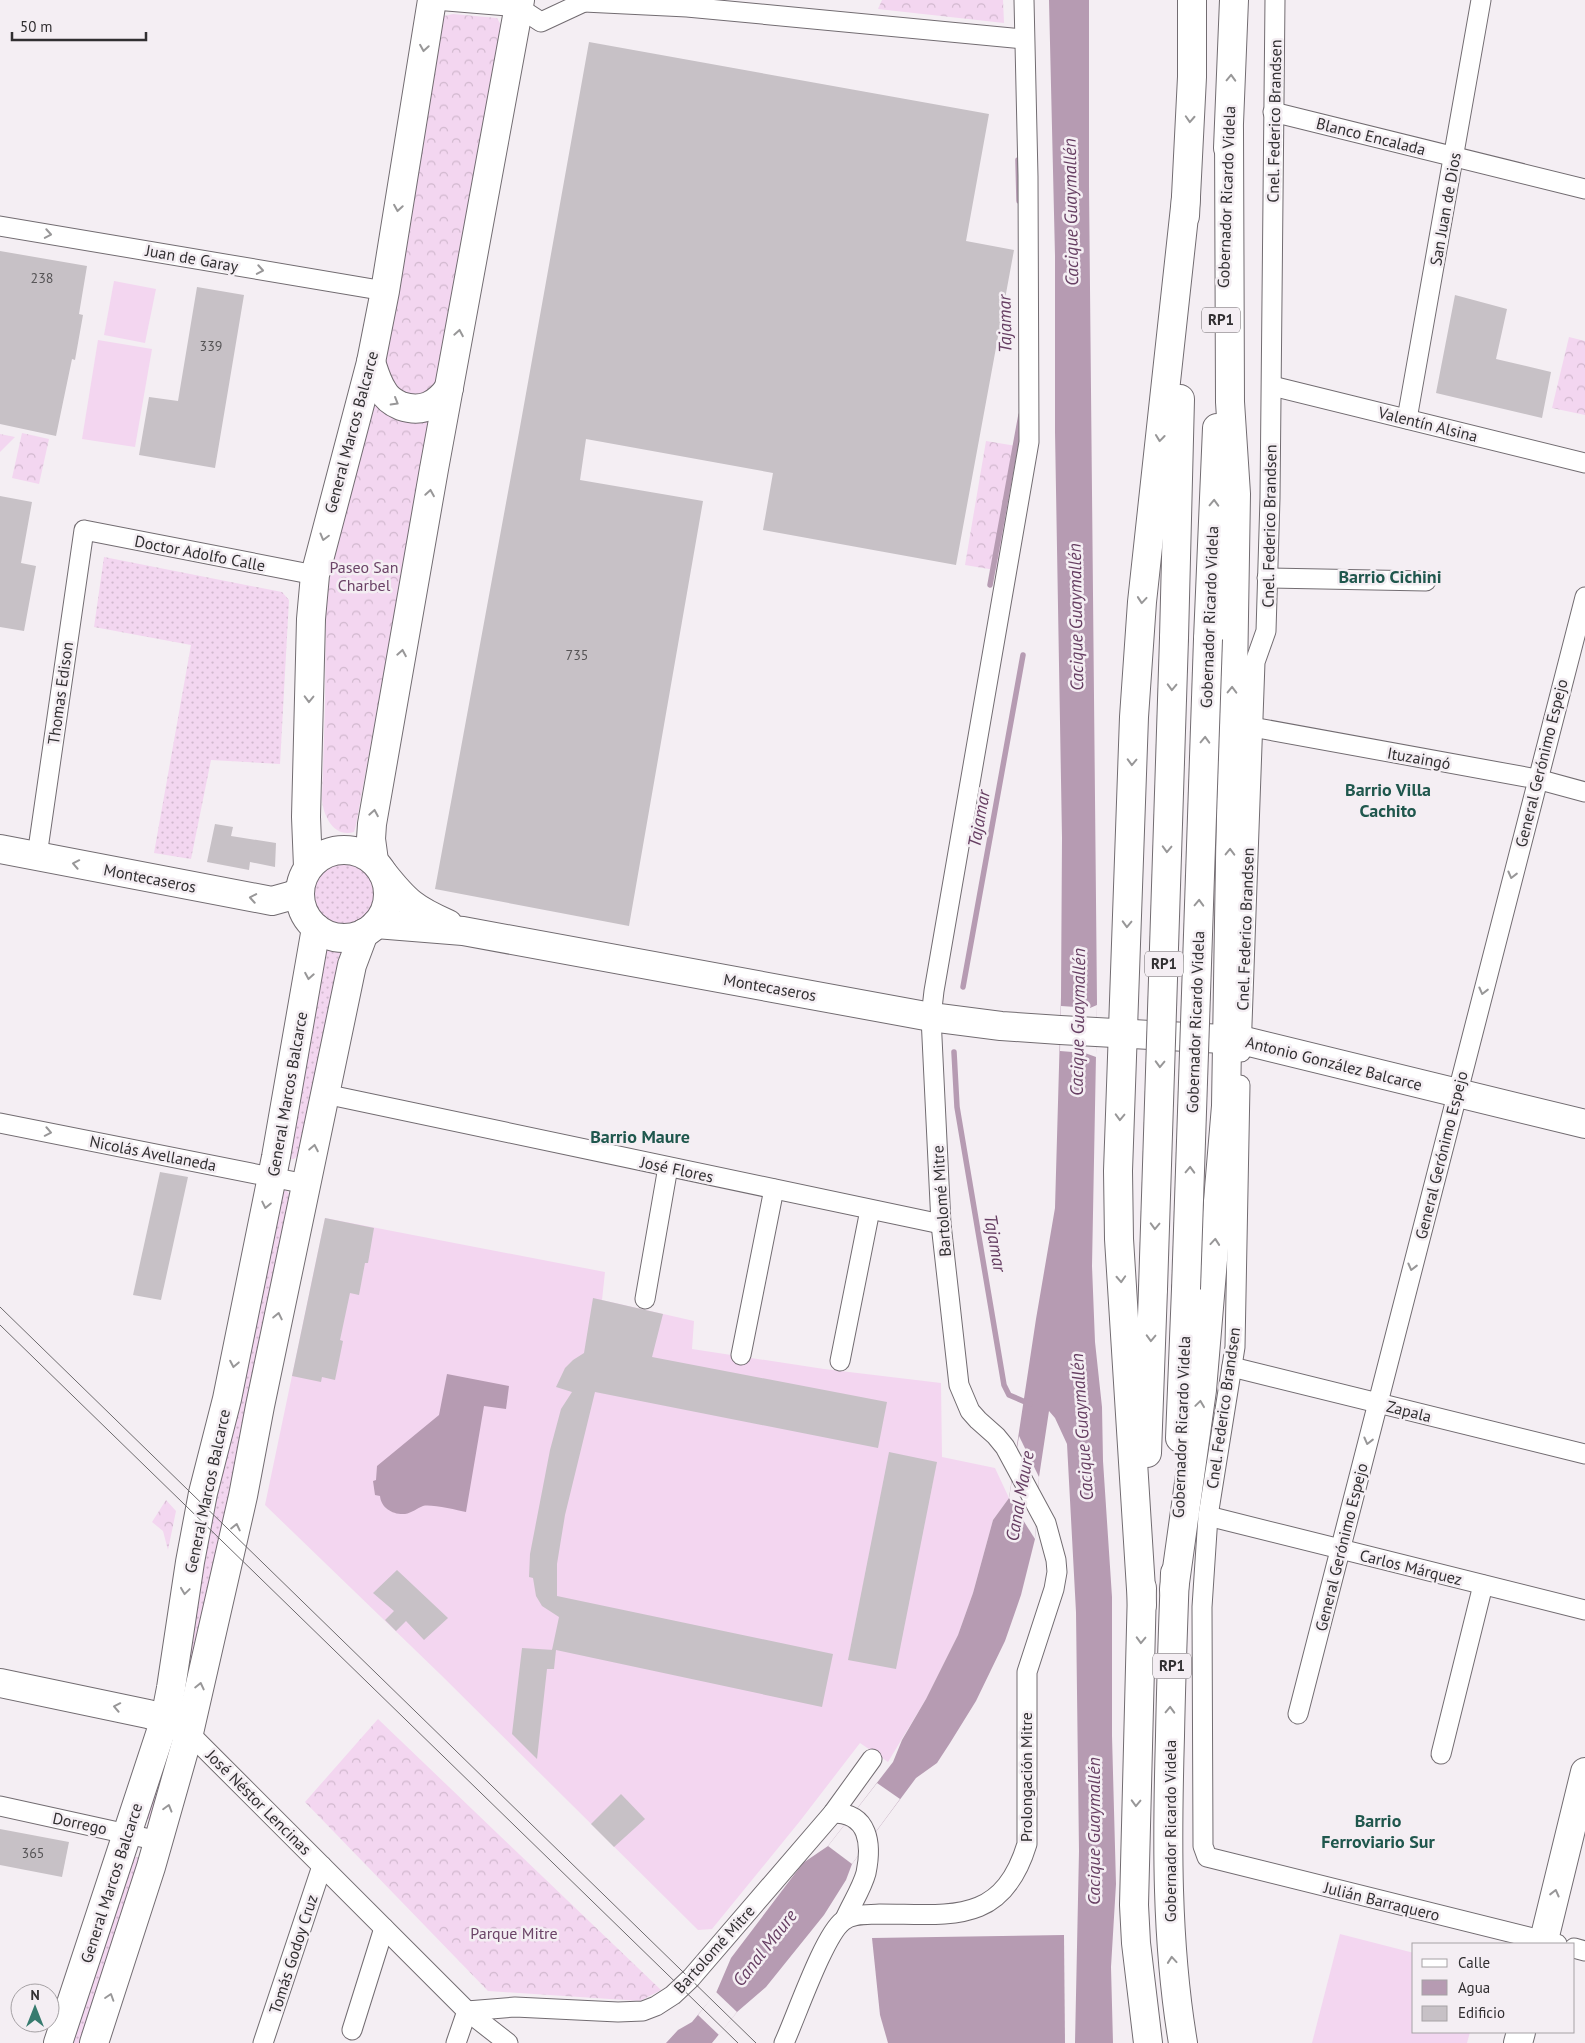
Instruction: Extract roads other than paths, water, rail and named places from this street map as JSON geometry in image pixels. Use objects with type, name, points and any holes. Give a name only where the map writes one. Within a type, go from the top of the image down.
[{"type":"main road","name":"General Marcos Balcarce","points":[[304,879],[310,639],[315,575],[371,362],[433,0]]},
{"type":"main road","points":[[1186,0],[1192,77]]},
{"type":"main road","name":"Gobernador Ricardo Videla","points":[[1147,2040],[1136,1943],[1134,1897],[1186,198],[1192,77],[1192,0]]},
{"type":"main road","name":"Gobernador Ricardo Videla","points":[[1183,2043],[1175,1987],[1167,1819],[1208,639],[1234,1]]},
{"type":"main road","points":[[379,867],[358,852],[340,850],[321,856],[304,879],[300,903],[316,928],[331,936],[353,936],[370,928],[382,916],[388,898],[386,881],[379,867],[371,839],[372,824],[449,388],[522,2]]},
{"type":"main road","points":[[1174,1590],[1202,1390],[1226,1106],[1234,1039],[1236,494],[1230,402],[1229,130]]},
{"type":"main road","points":[[1142,1605],[1119,1239],[1118,1171],[1134,717],[1142,602],[1186,198]]},
{"type":"main road","points":[[371,362],[383,392],[389,399],[404,407],[419,410],[431,406],[442,398],[449,388]]},
{"type":"main road","name":"Montecaseros","points":[[0,849],[272,901],[290,896],[304,879]]},
{"type":"main road","name":"Montecaseros","points":[[379,867],[400,895],[413,907],[463,930]]},
{"type":"main road","name":"General Marcos Balcarce","points":[[58,2043],[165,1719],[195,1536],[227,1399],[272,1177],[316,928]]},
{"type":"main road","name":"General Marcos Balcarce","points":[[94,2043],[159,1841],[190,1733],[243,1496],[352,965],[370,928]]},
{"type":"main road","name":"Montecaseros","points":[[370,928],[463,930],[931,1017],[1002,1026],[1078,1031]]},
{"type":"main road","name":"Antonio González Balcarce","points":[[1078,1031],[1234,1039],[1585,1124]]},
{"type":"main road","name":"José Néstor Lencinas","points":[[0,1683],[131,1710],[165,1719],[190,1733]]},
{"type":"main road","points":[[1548,1943],[1585,1772]]},
{"type":"main road","points":[[1175,1987],[1191,2043]]},
{"type":"street","points":[[433,0],[522,2],[540,22],[580,1],[688,7],[1024,39]]},
{"type":"street","name":"Bartolomé Mitre","points":[[959,1385],[941,1224],[931,1017],[1029,442],[1028,186],[1024,0]]},
{"type":"street","name":"Cnel. Federico Brandsen","points":[[1207,1857],[1203,1846],[1202,1607],[1208,1516],[1235,1347],[1234,1039],[1255,662],[1266,631],[1272,386],[1275,0]]},
{"type":"street","name":"San Juan de Dios","points":[[1407,419],[1481,0]]},
{"type":"street","name":"Blanco Encalada","points":[[1273,112],[1585,189]]},
{"type":"street","name":"Juan de Garay","points":[[0,226],[384,291]]},
{"type":"street","name":"Valentín Alsina","points":[[1272,386],[1585,463]]},
{"type":"street","name":"Doctor Adolfo Calle","points":[[84,530],[315,575]]},
{"type":"street","name":"Thomas Edison","points":[[37,856],[84,530]]},
{"type":"street","points":[[1267,578],[1426,581]]},
{"type":"street","name":"General Gerónimo Espejo","points":[[1298,1714],[1585,597]]},
{"type":"street","name":"Ituzaingó","points":[[1252,727],[1537,779],[1585,792]]},
{"type":"street","name":"José Flores","points":[[325,1094],[941,1224]]},
{"type":"street","name":"Nicolás Avellaneda","points":[[0,1123],[306,1184]]},
{"type":"street","points":[[645,1299],[668,1167]]},
{"type":"street","points":[[741,1355],[774,1189]]},
{"type":"street","points":[[840,1361],[870,1210]]},
{"type":"street","name":"Zapala","points":[[1232,1367],[1585,1454]]},
{"type":"street","name":"Prolongación Mitre","points":[[845,1919],[861,1915],[954,1914],[976,1909],[995,1898],[1010,1885],[1020,1865],[1027,1844],[1027,1672],[1054,1589],[1057,1572],[1052,1543],[1046,1523],[1037,1505],[996,1436],[970,1411],[959,1385]]},
{"type":"street","name":"Carlos Márquez","points":[[1208,1516],[1585,1610]]},
{"type":"street","points":[[1441,1754],[1483,1585]]},
{"type":"street","name":"José Néstor Lencinas","points":[[190,1733],[467,2011],[508,2043]]},
{"type":"street","name":"Bartolomé Mitre","points":[[467,2011],[515,2007],[618,2012],[643,2011],[656,2006],[684,1985],[842,1815],[872,1759]]},
{"type":"street","name":"Dorrego","points":[[0,1806],[159,1841]]},
{"type":"street","points":[[784,2043],[826,1944],[834,1929],[845,1919],[865,1875],[868,1841],[865,1829],[842,1815]]},
{"type":"street","name":"Julián Barraquero","points":[[1207,1857],[1548,1943]]},
{"type":"street","name":"Tomás Godoy Cruz","points":[[263,2043],[322,1866]]},
{"type":"street","points":[[352,2030],[384,1928]]},
{"type":"street","points":[[456,2043],[467,2011]]},
{"type":"water","points":[[1049,0],[1089,0],[1097,1002],[1092,1266],[1095,1342],[1102,1407],[1103,1461],[1112,1597],[1112,1736],[1116,1884],[1111,1967],[1113,2043],[1075,2043],[1079,1851],[1076,1612],[1067,1444],[1055,1418],[1049,1411],[1039,1477],[1035,1539],[1021,1595],[1005,1641],[976,1701],[937,1763],[916,1778],[852,1864],[846,1880],[824,1915],[766,1987],[737,2012],[712,2043],[666,2043],[678,2030],[692,2022],[716,1993],[731,1958],[803,1863],[828,1846],[893,1762],[902,1740],[926,1699],[958,1635],[973,1593],[993,1520],[1009,1498],[1055,1208],[1061,997],[1062,838],[1055,432],[1055,256]]},
{"type":"water","points":[[447,1374],[509,1386],[506,1409],[484,1406],[466,1512],[423,1506],[405,1514],[392,1512],[385,1507],[380,1496],[375,1495],[373,1481],[376,1480],[377,1466],[439,1415]]},
{"type":"water","points":[[1064,1935],[1065,2043],[888,2043],[880,2015],[872,1938]]},
{"type":"waterway","name":"Tajamar","points":[[1018,160],[1019,201]]},
{"type":"waterway","name":"Tajamar","points":[[990,585],[1021,415]]},
{"type":"waterway","name":"Tajamar","points":[[963,987],[1023,655]]},
{"type":"waterway","name":"Tajamar","points":[[954,1052],[957,1107],[1004,1385],[1009,1395],[1030,1404]]},
{"type":"tram line","points":[[0,1307],[756,2043]]},
{"type":"tram line","points":[[0,1325],[738,2043]]},
{"type":"district","name":"Barrio Cichini","points":[[1390,577]]},
{"type":"district","name":"Barrio Villa Cachito","points":[[1388,800]]},
{"type":"district","name":"Barrio Maure","points":[[640,1137]]},
{"type":"district","name":"Barrio Ferroviario Sur","points":[[1378,1831]]},
{"type":"water label","name":"Cacique Guaymallén","points":[[1071,212]]},
{"type":"water label","name":"Cacique Guaymallén","points":[[1076,617]]},
{"type":"water label","name":"Cacique Guaymallén","points":[[1078,1022]]},
{"type":"water label","name":"Cacique Guaymallén","points":[[1082,1427]]},
{"type":"water label","name":"Canal Maure","points":[[1020,1496]]},
{"type":"water label","name":"Cacique Guaymallén","points":[[1094,1831]]},
{"type":"water label","name":"Canal Maure","points":[[765,1948]]},
{"type":"park label","name":"Paseo San Charbel","points":[[364,576]]},
{"type":"park label","name":"Parque Mitre","points":[[514,1933]]}]
